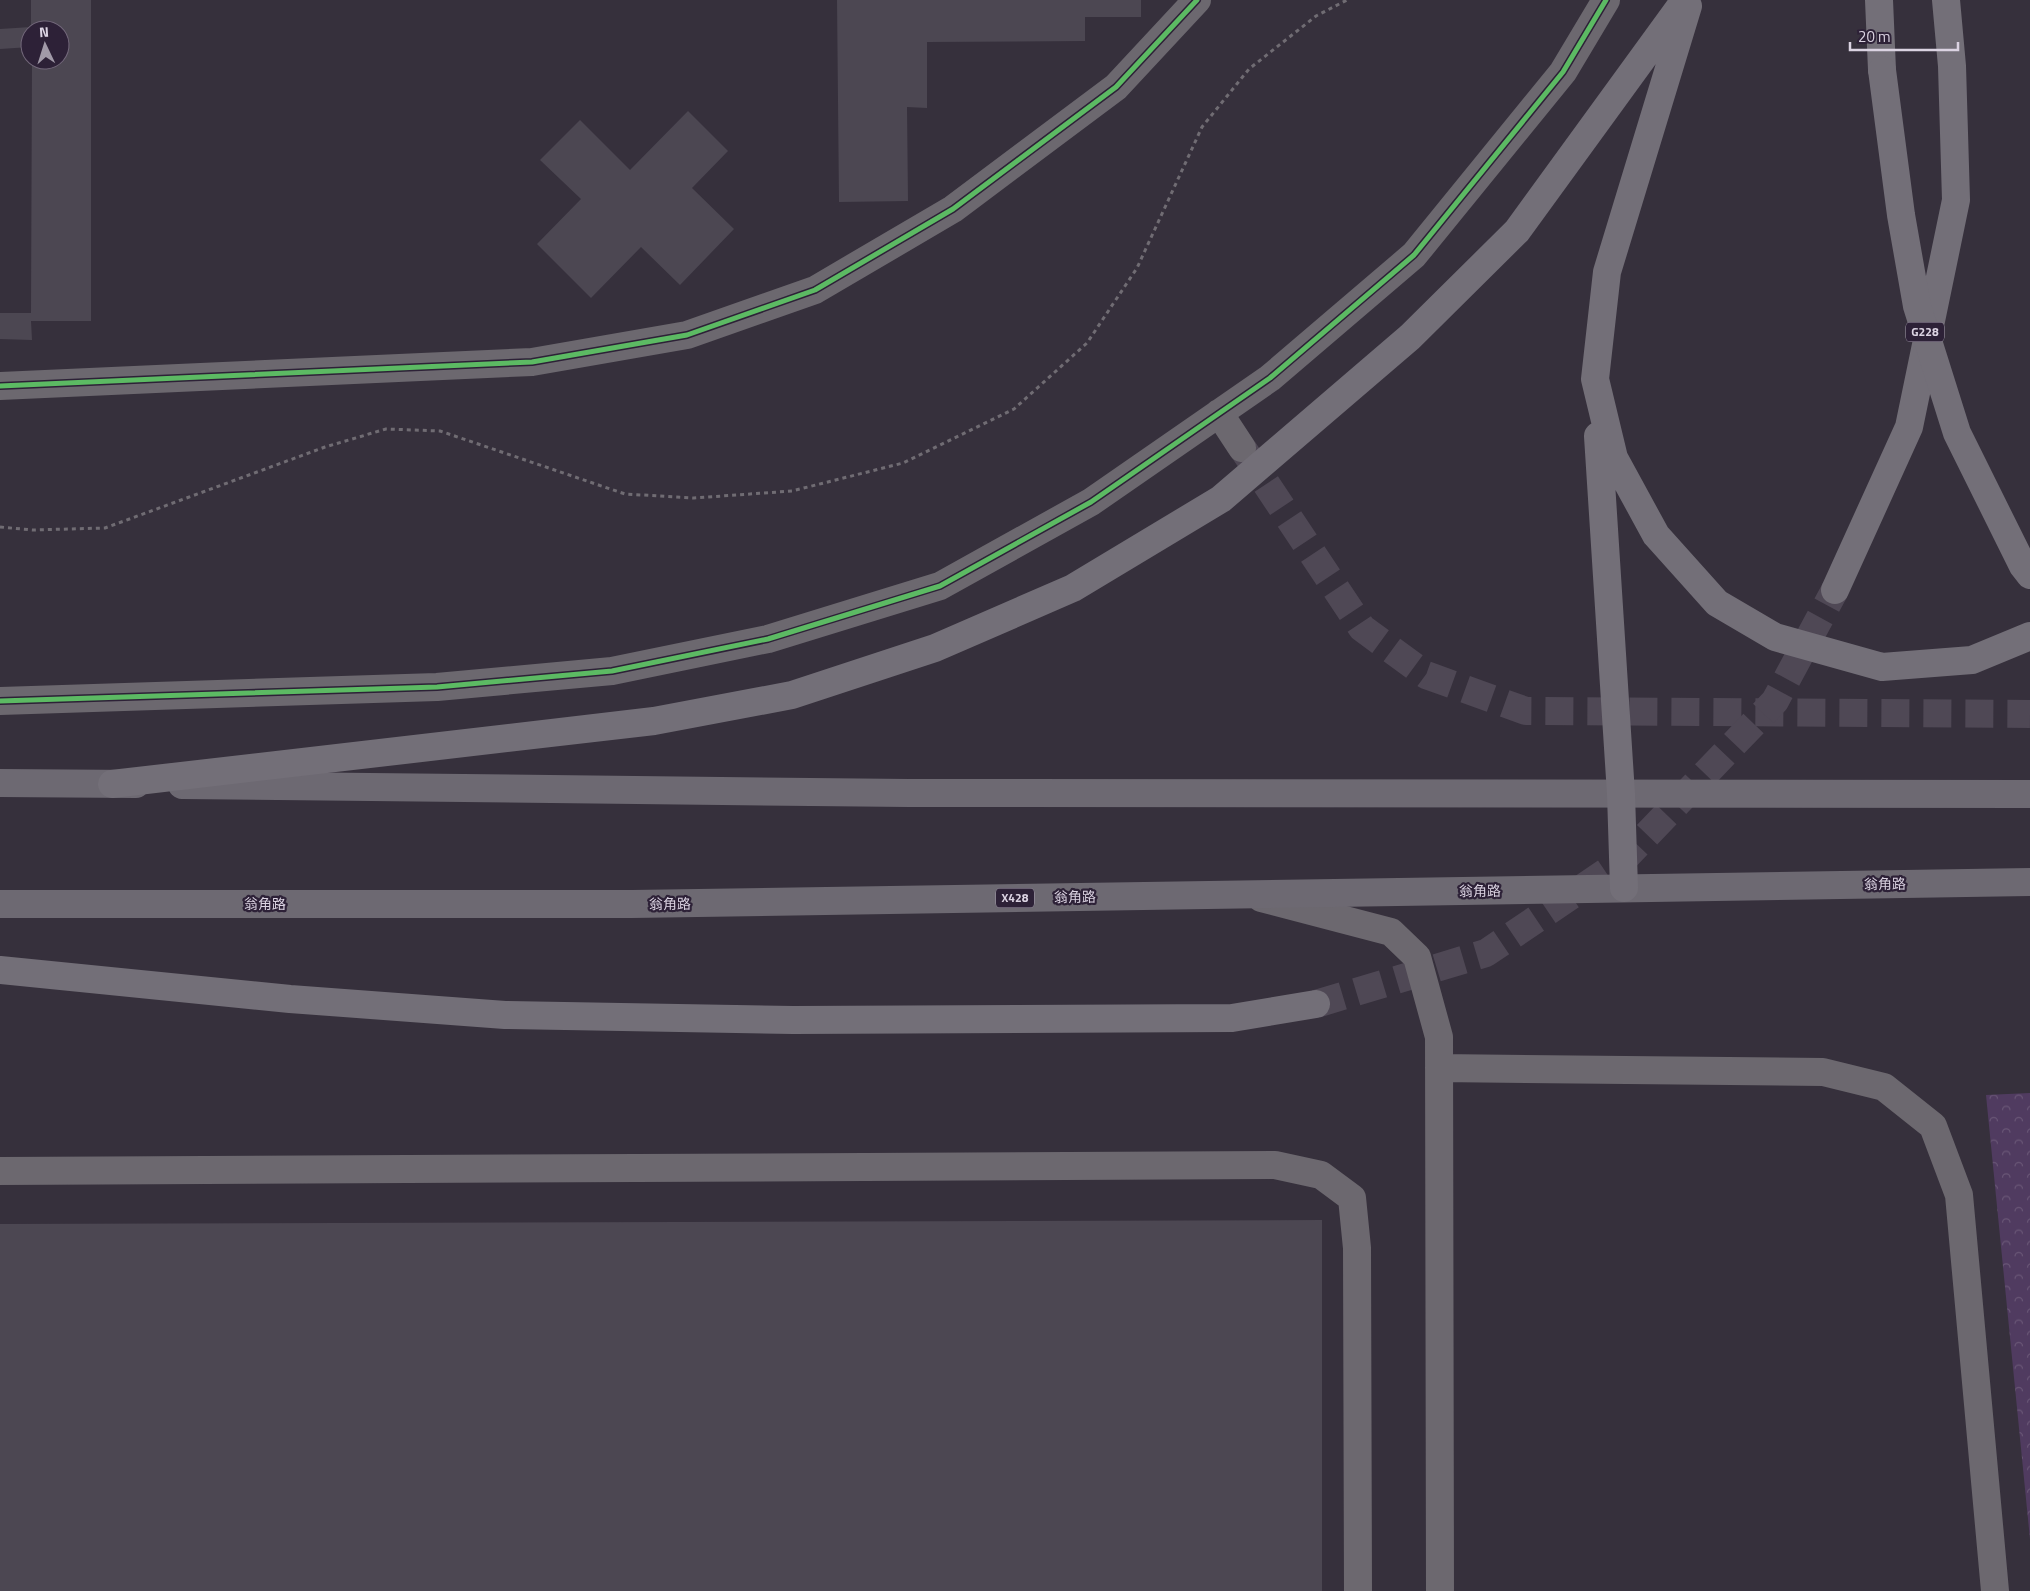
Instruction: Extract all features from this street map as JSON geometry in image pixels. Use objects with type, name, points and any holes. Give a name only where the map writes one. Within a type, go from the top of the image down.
[{"type":"highway","points":[[112,784],[654,720],[792,695],[935,648],[1073,588],[1221,498],[1410,337],[1517,231],[1685,0]]},
{"type":"highway","points":[[1624,888],[1595,379],[1607,272],[1690,0]]},
{"type":"highway","name":"G228","points":[[1879,0],[1882,70],[1901,215],[1917,306],[1957,433],[2023,566],[2030,575]]},
{"type":"highway","points":[[1835,590],[1909,427],[1956,200],[1952,66],[1946,0]]},
{"type":"highway","points":[[1595,379],[1614,458],[1656,535],[1717,603],[1775,637],[1882,668],[1972,660],[2030,636]]},
{"type":"highway","points":[[0,970],[290,999],[504,1015],[793,1020],[1232,1018],[1316,1004]]},
{"type":"main road","points":[[0,783],[908,793],[2030,794]]},
{"type":"main road","name":"翁角路","points":[[0,904],[632,904],[2030,882]]},
{"type":"street","points":[[0,386],[532,362],[686,335],[815,290],[952,208],[1116,87],[1197,0]]},
{"type":"street","points":[[0,701],[437,687],[612,671],[768,639],[940,586],[1091,502],[1270,378],[1414,255],[1564,72],[1606,0]]},
{"type":"street","points":[[1219,413],[1242,448]]},
{"type":"street","points":[[1250,895],[1391,932],[1417,957],[1439,1037],[1440,1591]]},
{"type":"street","points":[[1439,1068],[1823,1072],[1884,1087],[1933,1126],[1959,1195],[1995,1591]]},
{"type":"street","points":[[0,1171],[1275,1165],[1321,1175],[1352,1198],[1357,1248],[1358,1591]]},
{"type":"path","points":[[0,527],[32,530],[104,528],[325,447],[386,429],[440,431],[625,494],[694,498],[792,491],[903,463],[1014,409],[1087,343],[1137,268],[1202,127],[1249,69],[1316,16],[1347,0]]},
{"type":"green space","points":[[2030,1093],[2030,1539],[1986,1095]]},
{"type":"building","points":[[31,0],[91,0],[91,321],[31,321],[32,340],[0,339],[0,313],[31,313],[32,70],[70,70],[70,20],[31,20]]},
{"type":"building","points":[[837,0],[1141,0],[1141,17],[1085,17],[1085,41],[927,42],[927,108],[907,107],[908,201],[839,202]]},
{"type":"building","points":[[20,28],[20,48],[0,49],[0,29]]},
{"type":"building","points":[[688,111],[728,151],[692,188],[734,229],[680,285],[641,247],[591,298],[537,244],[581,199],[540,160],[580,120],[630,170]]},
{"type":"building","points":[[1322,1220],[1322,1591],[0,1591],[0,1224]]},
{"type":"tunnel","points":[[1243,449],[1362,628],[1426,675],[1526,711],[2030,714]]},
{"type":"tunnel","points":[[1316,1004],[1486,953],[1621,862],[1775,701],[1835,590]]},
{"type":"cycle path","points":[[0,386],[532,362],[687,335],[815,290],[953,209],[1116,87],[1197,0]]},
{"type":"cycle path","points":[[0,701],[437,687],[612,671],[768,639],[940,586],[1091,502],[1270,378],[1414,255],[1563,72],[1606,0]]}]
